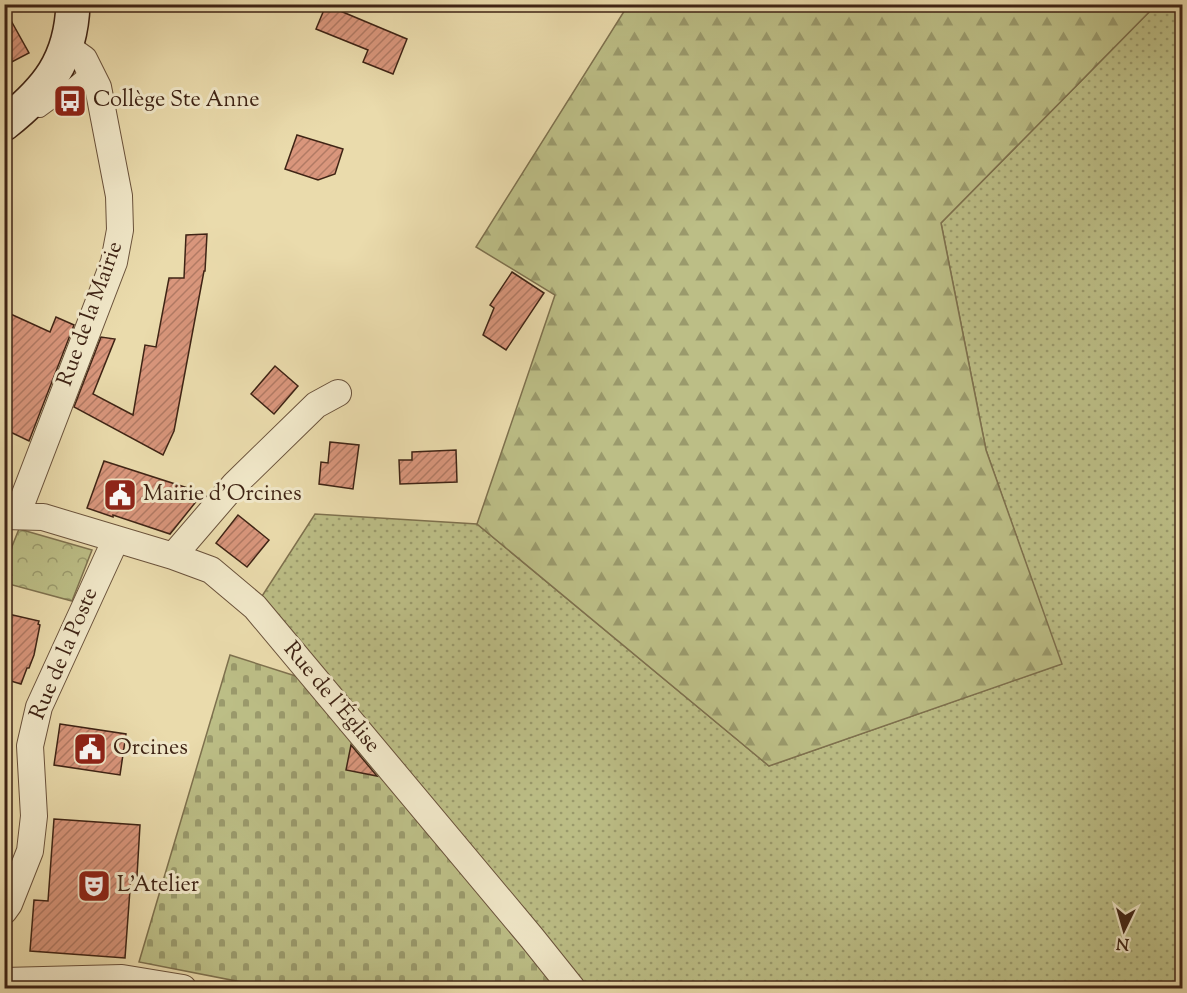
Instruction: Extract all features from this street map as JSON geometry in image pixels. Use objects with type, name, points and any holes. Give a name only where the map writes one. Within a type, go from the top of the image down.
[{"type":"main road","points":[[4,124],[31,103],[56,70],[67,47],[72,28],[73,4]]},
{"type":"street","name":"Rue de la Mairie","points":[[11,515],[114,261],[120,230],[117,185],[98,87],[84,59],[67,47]]},
{"type":"street","points":[[173,556],[235,484],[316,405],[338,393]]},
{"type":"street","name":"Rue de l'Église","points":[[11,515],[43,517],[173,556],[211,570],[255,607],[572,988]]},
{"type":"street","name":"Rue de la Poste","points":[[4,910],[30,851],[34,816],[30,746],[39,707],[116,539]]},
{"type":"street","points":[[4,981],[122,978],[183,988]]},
{"type":"lane","points":[[4,124],[40,110],[90,71]]},
{"type":"green space","points":[[628,5],[1156,5],[941,223],[986,450],[1062,664],[769,766],[477,524],[555,295],[476,247]]},
{"type":"green space","points":[[1156,5],[1182,5],[1182,988],[572,988],[255,607],[315,514],[477,524],[769,766],[1061,664],[986,450],[941,223]]},
{"type":"green space","points":[[19,529],[92,550],[72,601],[5,583],[5,564]]},
{"type":"green space","points":[[230,655],[308,680],[559,988],[272,988],[139,962]]},
{"type":"building","points":[[326,5],[407,39],[393,74],[363,62],[368,50],[316,29]]},
{"type":"building","points":[[4,8],[29,53],[4,66]]},
{"type":"building","points":[[297,135],[343,149],[335,174],[318,180],[285,169]]},
{"type":"building","points":[[207,234],[205,271],[174,431],[163,455],[74,407],[101,337],[115,339],[93,394],[133,415],[145,345],[156,347],[169,278],[184,278],[186,235]]},
{"type":"building","points":[[512,272],[544,293],[506,350],[483,335],[494,308],[490,305]]},
{"type":"building","points":[[4,311],[50,332],[56,317],[74,325],[29,441],[4,429]]},
{"type":"building","points":[[275,366],[298,386],[274,414],[251,394]]},
{"type":"building","points":[[330,442],[359,445],[353,489],[319,484],[321,462],[328,463]]},
{"type":"building","points":[[456,450],[457,482],[400,484],[399,460],[412,460],[412,452]]},
{"type":"building","name":"Mairie d'Orcines","points":[[104,461],[203,493],[170,534],[113,515],[113,517],[87,508]]},
{"type":"building","points":[[238,515],[269,540],[247,567],[216,543]]},
{"type":"building","points":[[4,613],[39,621],[40,625],[34,655],[21,684],[4,679]]},
{"type":"building","name":"Orcines","points":[[60,724],[126,734],[120,775],[54,765]]},
{"type":"building","points":[[351,745],[377,776],[346,770]]},
{"type":"building","name":"L'Atelier","points":[[54,819],[140,825],[137,876],[131,876],[125,958],[30,951],[34,900],[48,901]]},
{"type":"place","name":"Collège Ste Anne","points":[[70,101]]},
{"type":"place","name":"Mairie d'Orcines","points":[[120,495]]},
{"type":"place","name":"Orcines","points":[[90,749]]},
{"type":"place","name":"L'Atelier","points":[[94,886]]}]
